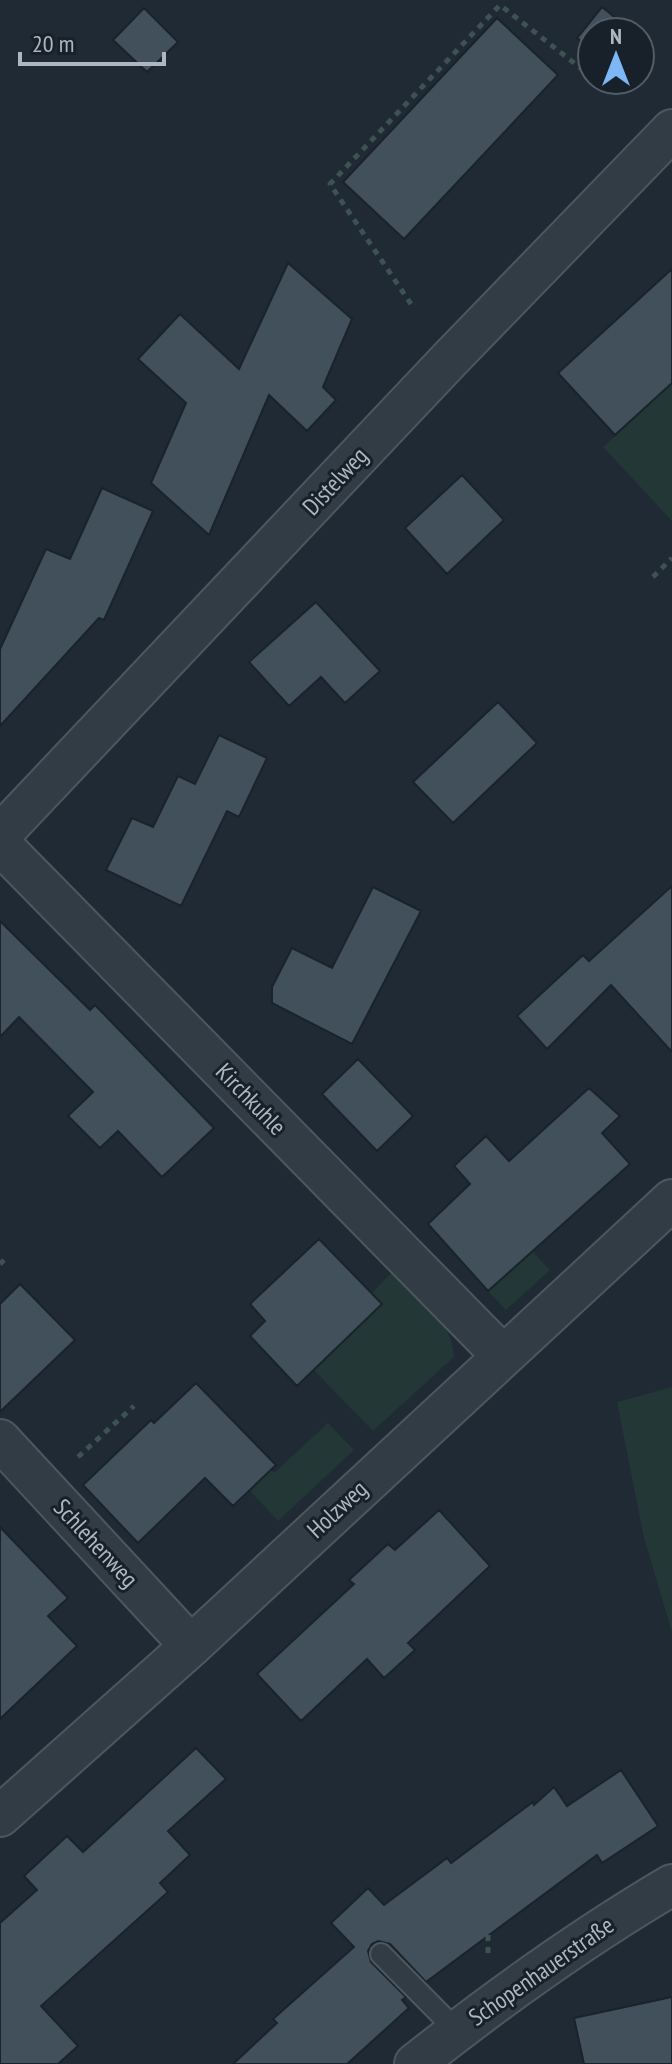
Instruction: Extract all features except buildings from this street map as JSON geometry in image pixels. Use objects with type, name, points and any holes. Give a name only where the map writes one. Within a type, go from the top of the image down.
[{"type":"street","name":"Distelweg","points":[[0,835],[451,358],[672,130]]},
{"type":"street","name":"Kirchkuhle","points":[[0,844],[502,1355]]},
{"type":"street","name":"Holzweg","points":[[0,1816],[191,1646],[672,1200]]},
{"type":"street","name":"Schlehenweg","points":[[0,1440],[191,1646]]},
{"type":"street","name":"Schopenhauerstraße","points":[[415,2064],[484,2009],[672,1885]]},
{"type":"lane","points":[[381,1954],[457,2031]]},
{"type":"path","points":[[411,304],[330,184],[500,5],[576,65]]},
{"type":"path","points":[[653,577],[672,558]]},
{"type":"path","points":[[45,1488],[134,1406]]},
{"type":"green space","points":[[672,383],[672,521],[603,447]]},
{"type":"green space","points":[[532,1251],[550,1270],[506,1310],[488,1291]]},
{"type":"green space","points":[[392,1272],[441,1320],[452,1344],[454,1357],[373,1431],[268,1323],[302,1307],[340,1345],[382,1304],[372,1293]]},
{"type":"green space","points":[[672,1387],[672,1632],[644,1538],[617,1402]]},
{"type":"green space","points":[[328,1423],[354,1450],[278,1521],[211,1449],[233,1429],[274,1473]]}]
